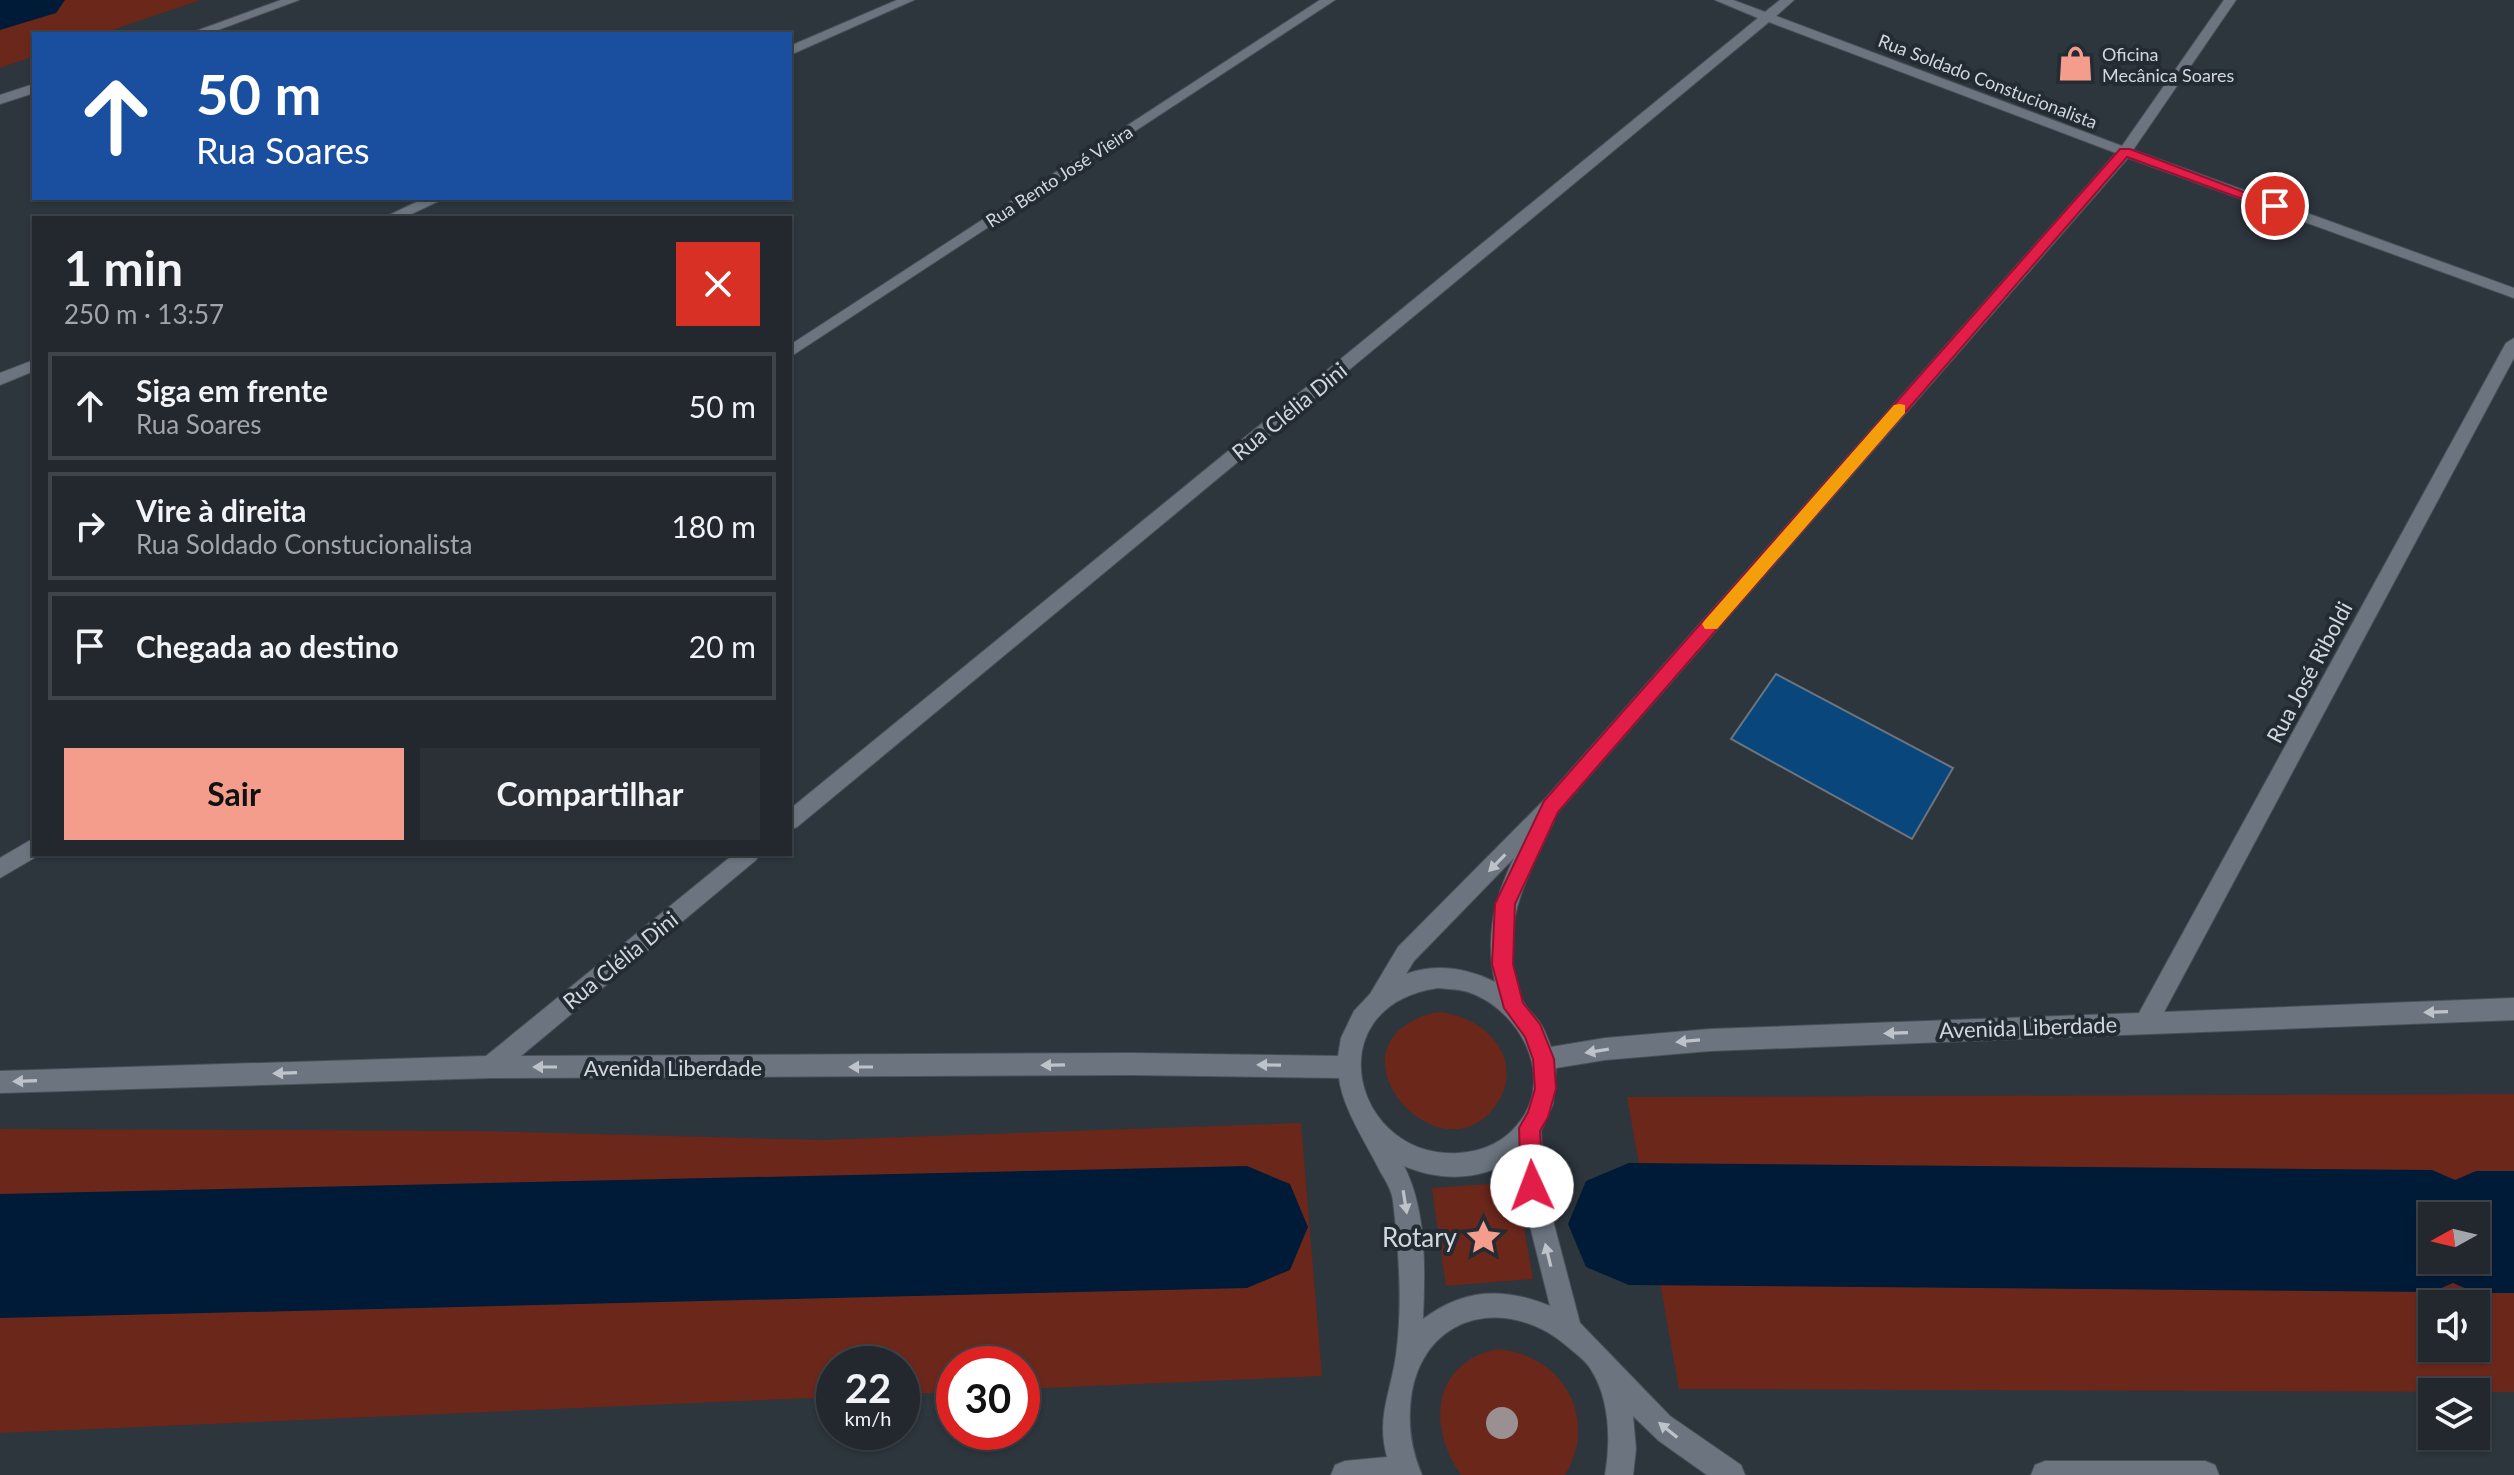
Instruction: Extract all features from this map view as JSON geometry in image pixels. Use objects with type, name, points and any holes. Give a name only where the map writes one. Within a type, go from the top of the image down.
[{"type":"street","points":[[200,32],[293,0]]},
{"type":"street","points":[[792,50],[908,0]]},
{"type":"street","name":"Rua Bento José Vieira","points":[[792,351],[1329,0]]},
{"type":"street","name":"Rua Soldado Constucionalista","points":[[1721,0],[2125,152],[2514,293]]},
{"type":"street","name":"Rua Clélia Dini","points":[[792,819],[1788,0]]},
{"type":"street","points":[[1345,1475],[1407,1472],[1395,1429],[1397,1391],[1409,1356],[1412,1281],[1405,1194],[1374,1131],[1356,1103],[1347,1067],[1350,1044],[1361,1018],[1379,998],[1406,954],[1551,806],[2125,152],[2230,0]]},
{"type":"street","points":[[0,100],[32,89]]},
{"type":"street","points":[[395,216],[433,200]]},
{"type":"street","name":"Rua José Riboldi","points":[[2146,1023],[2514,343]]},
{"type":"street","points":[[0,379],[32,366]]},
{"type":"street","points":[[1514,1008],[1502,964],[1505,904],[1551,806]]},
{"type":"street","points":[[0,869],[32,848]]},
{"type":"street","name":"Rua Clélia Dini","points":[[490,1067],[747,856]]},
{"type":"street","points":[[1374,1131],[1400,1152],[1432,1165],[1464,1166],[1495,1158],[1520,1142],[1537,1117],[1545,1089],[1544,1059],[1533,1031],[1514,1008],[1490,990],[1461,980],[1432,977],[1403,984],[1379,998]]},
{"type":"street","name":"Avenida Liberdade","points":[[1544,1059],[1605,1049],[1710,1040],[2514,1009]]},
{"type":"street","name":"Avenida Liberdade","points":[[0,1082],[490,1067],[1131,1064],[1347,1067]]},
{"type":"street","points":[[1529,1128],[1532,1186],[1577,1336],[1607,1375],[1621,1412],[1624,1452],[1619,1475]]},
{"type":"street","points":[[1409,1356],[1430,1329],[1458,1311],[1490,1304],[1523,1306],[1556,1320],[1577,1336],[1663,1427],[1731,1475]]},
{"type":"street","points":[[2045,1475],[2205,1475]]},
{"type":"shaded area","points":[[0,0],[201,0],[106,32],[32,32],[32,57],[0,68]]},
{"type":"shaded area","points":[[1437,1012],[1472,1022],[1497,1044],[1504,1058],[1507,1074],[1503,1091],[1493,1109],[1469,1127],[1443,1128],[1418,1118],[1398,1098],[1387,1074],[1387,1050],[1402,1027]]},
{"type":"shaded area","points":[[2514,1094],[2514,1392],[2490,1392],[2490,1378],[2418,1378],[2418,1392],[1679,1389],[1627,1097]]},
{"type":"shaded area","points":[[1301,1123],[1322,1376],[1040,1388],[1040,1346],[936,1346],[936,1393],[920,1393],[920,1346],[816,1346],[816,1398],[0,1433],[0,1129],[480,1131],[821,1140]]},
{"type":"shaded area","points":[[1516,1182],[1533,1279],[1446,1286],[1432,1188]]},
{"type":"shaded area","points":[[1497,1349],[1540,1363],[1556,1376],[1568,1392],[1576,1411],[1578,1432],[1575,1453],[1565,1475],[1461,1475],[1450,1456],[1440,1418],[1448,1382],[1459,1368],[1475,1356]]},
{"type":"building","points":[[1776,674],[1953,768],[1912,839],[1731,739]]},
{"type":"waterway","points":[[0,11],[34,0]]},
{"type":"waterway","points":[[1629,1224],[2418,1231]]},
{"type":"waterway","points":[[0,1256],[1247,1227]]},
{"type":"waterway","points":[[2490,1232],[2514,1232]]},
{"type":"slow traffic","points":[[1711,624],[1900,409]]},
{"type":"place","name":"Oficina Mecânica Soares","points":[[2076,64]]},
{"type":"place","name":"Rotary","points":[[1483,1237]]},
{"type":"route","points":[[1532,1186],[1529,1128],[1537,1117],[1545,1089],[1544,1059],[1533,1031],[1514,1008],[1502,964],[1505,904],[1551,806],[2125,152],[2275,206]]}]
